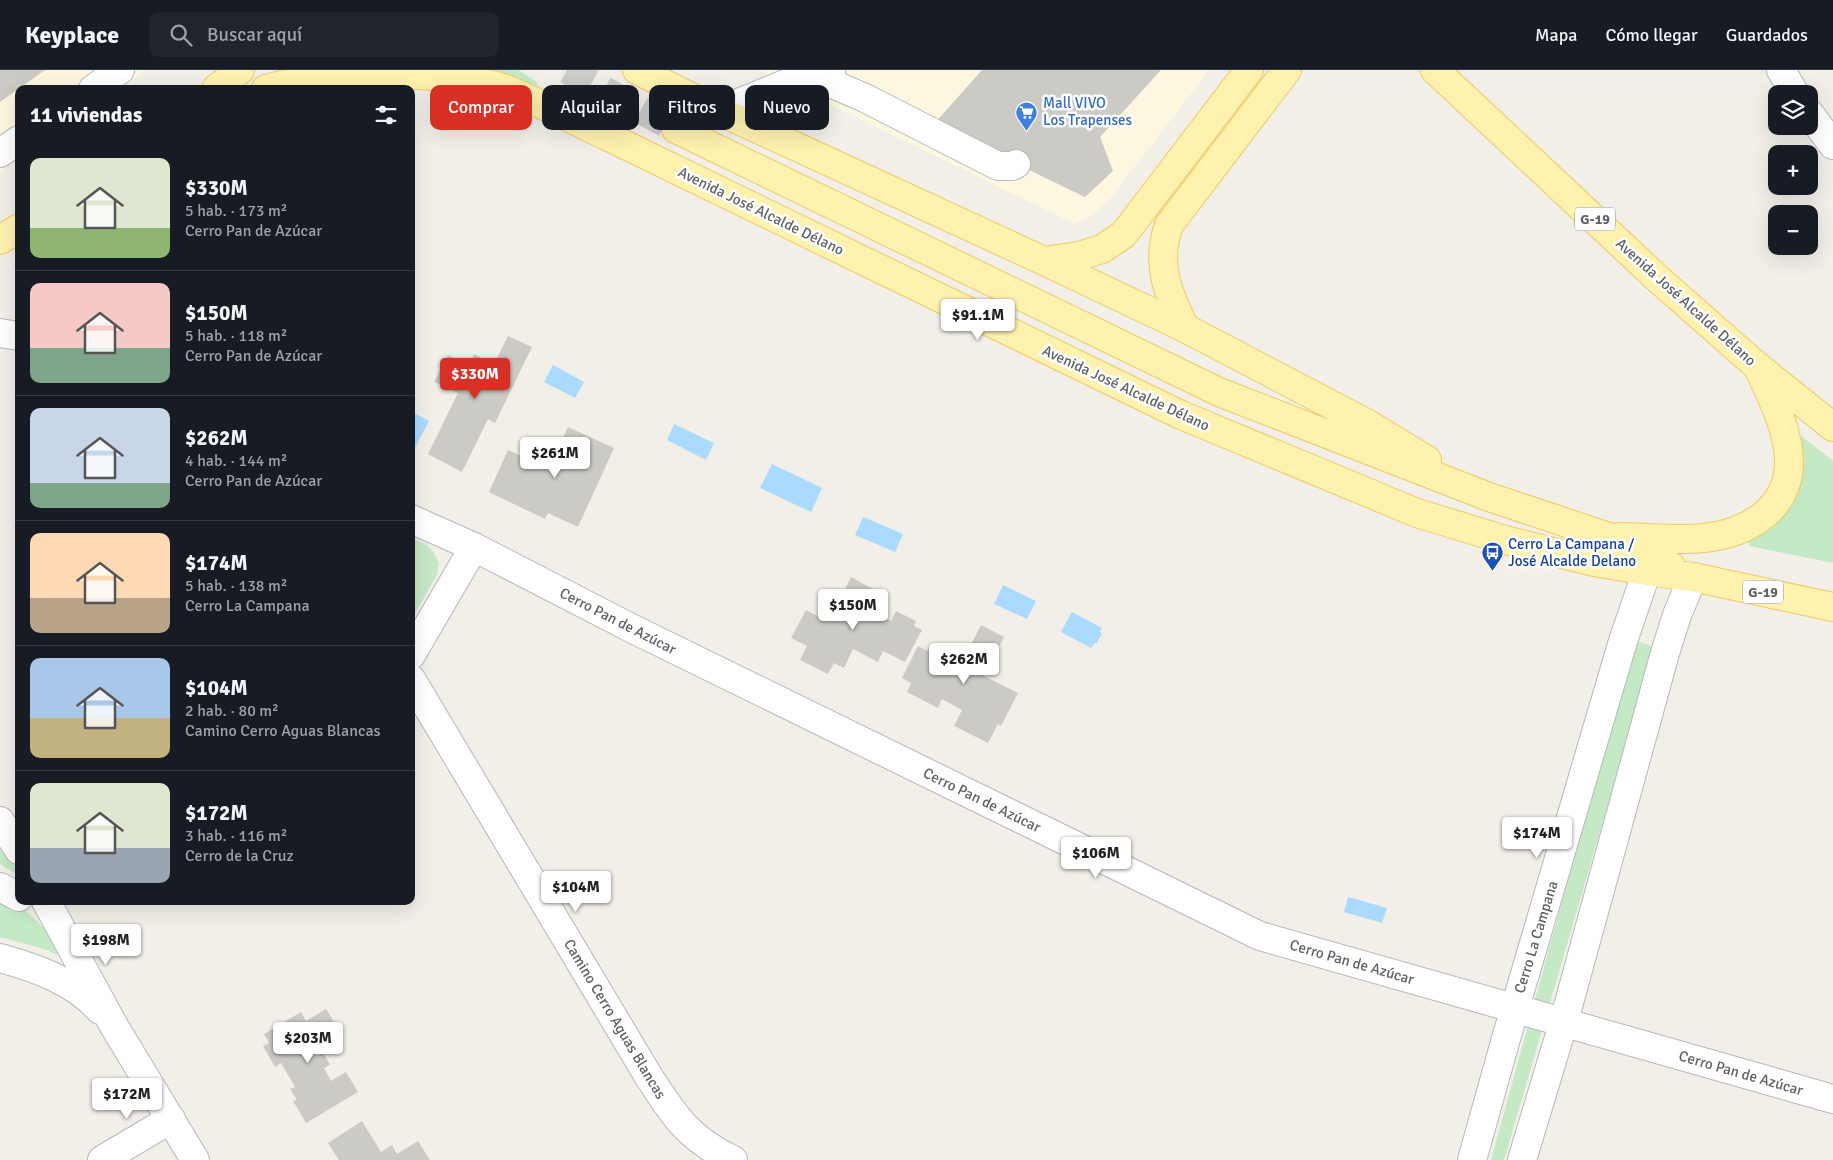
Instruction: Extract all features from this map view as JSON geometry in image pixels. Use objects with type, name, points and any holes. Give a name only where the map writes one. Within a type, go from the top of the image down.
[{"type":"main road","points":[[221,85],[240,70]]},
{"type":"main road","points":[[637,70],[667,85]]},
{"type":"main road","points":[[1044,261],[1079,256],[1102,248],[1124,234],[1249,70]]},
{"type":"main road","points":[[1185,328],[1170,297],[1162,259],[1164,237],[1169,225],[1287,70]]},
{"type":"main road","name":"Avenida José Alcalde Délano","points":[[1435,70],[1650,271],[1757,366],[1833,427]]},
{"type":"main road","name":"Avenida José Alcalde Délano","points":[[280,85],[330,76],[371,73],[441,75],[496,86],[523,96],[617,141],[1181,415],[1417,513],[1505,540],[1594,562],[1693,577],[1833,608]]},
{"type":"main road","points":[[735,118],[1185,328],[1368,424],[1489,497]]},
{"type":"main road","name":"Avenida José Alcalde Délano","points":[[678,130],[1219,392],[1489,497],[1608,537],[1693,577]]},
{"type":"main road","points":[[0,240],[15,231]]},
{"type":"main road","points":[[1608,537],[1705,538],[1742,528],[1757,521],[1770,511],[1780,498],[1785,486],[1789,461],[1786,442],[1778,415],[1757,366]]},
{"type":"street","points":[[99,85],[120,70]]},
{"type":"street","points":[[1781,70],[1790,85]]},
{"type":"street","points":[[735,104],[785,84],[825,73],[866,98],[998,166],[1012,166],[1016,164]]},
{"type":"street","points":[[1818,125],[1833,145]]},
{"type":"street","points":[[0,153],[15,143]]},
{"type":"street","points":[[0,333],[15,335]]},
{"type":"street","name":"Cerro Pan de Azúcar","points":[[415,521],[474,547],[635,630],[1260,936],[1833,1099]]},
{"type":"street","points":[[415,648],[474,547]]},
{"type":"street","name":"Cerro La Campana","points":[[1472,1160],[1623,641],[1647,571]]},
{"type":"street","points":[[1522,1160],[1564,1022],[1677,615],[1693,577]]},
{"type":"street","name":"Camino Cerro Aguas Blancas","points":[[415,686],[673,1115],[693,1135],[714,1151],[733,1160]]},
{"type":"street","points":[[0,821],[15,844]]},
{"type":"street","points":[[0,887],[15,895]]},
{"type":"street","points":[[31,905],[60,927]]},
{"type":"street","points":[[48,905],[114,1026],[195,1160]]},
{"type":"street","points":[[0,958],[37,970],[62,981],[77,990],[97,1007],[114,1026]]},
{"type":"street","points":[[102,1160],[171,1119]]},
{"type":"shaded area","points":[[0,70],[146,70],[125,85],[15,85],[15,161],[0,171]]},
{"type":"shaded area","points":[[760,70],[1209,70],[1110,199],[1091,216],[1074,224],[829,104],[829,85],[791,85]]},
{"type":"green space","points":[[496,70],[519,70],[538,83],[535,88]]},
{"type":"green space","points":[[1801,436],[1833,461],[1833,563],[1750,546],[1747,541],[1797,439]]},
{"type":"green space","points":[[415,540],[427,545],[434,553],[439,563],[437,575],[415,613]]},
{"type":"green space","points":[[1634,640],[1654,647],[1504,1160],[1491,1160]]},
{"type":"green space","points":[[0,831],[15,853],[15,873],[0,864]]},
{"type":"green space","points":[[0,894],[30,915],[48,932],[72,961],[44,949],[0,937]]},
{"type":"water","points":[[553,365],[584,382],[575,398],[544,382]]},
{"type":"water","points":[[415,414],[429,421],[415,447]]},
{"type":"water","points":[[674,424],[714,443],[706,460],[667,440]]},
{"type":"water","points":[[772,464],[822,488],[811,512],[760,488]]},
{"type":"water","points":[[863,517],[903,534],[895,552],[855,535]]},
{"type":"water","points":[[1003,585],[1036,601],[1027,619],[994,604]]},
{"type":"water","points":[[1072,612],[1102,628],[1100,632],[1102,634],[1091,648],[1061,632]]},
{"type":"water","points":[[1348,897],[1387,908],[1382,923],[1344,912]]},
{"type":"building","points":[[0,70],[45,70],[24,85],[15,85],[15,91],[0,102]]},
{"type":"building","name":"Mall VIVO Los Trapenses","points":[[982,70],[1161,70],[1100,137],[1113,171],[1085,197],[934,124]]},
{"type":"building","points":[[508,336],[532,347],[495,423],[488,419],[462,472],[428,454],[458,393],[434,382],[448,355],[469,365],[474,354],[494,364]]},
{"type":"building","points":[[568,427],[614,448],[578,527],[548,513],[545,519],[489,492],[508,450],[549,469]]},
{"type":"building","points":[[851,577],[873,589],[864,607],[891,621],[896,611],[916,621],[914,626],[922,630],[905,662],[883,651],[878,662],[853,649],[844,668],[834,663],[828,674],[800,660],[807,646],[791,638],[806,610],[820,617],[832,594],[841,598]]},
{"type":"building","points":[[981,625],[1004,637],[984,676],[1018,693],[1001,726],[998,724],[988,743],[954,726],[962,710],[942,699],[938,708],[907,692],[911,683],[902,678],[918,646],[928,651],[929,648],[961,664]]},
{"type":"building","points":[[326,1009],[339,1030],[311,1046],[317,1056],[323,1052],[330,1065],[324,1068],[331,1081],[346,1072],[358,1092],[306,1123],[293,1101],[297,1100],[290,1089],[295,1087],[281,1063],[275,1067],[263,1046],[269,1043],[264,1034],[301,1012],[306,1021]]},
{"type":"building","points":[[362,1121],[381,1152],[392,1145],[397,1154],[418,1141],[430,1160],[339,1160],[328,1143]]},
{"type":"tunnel","points":[[567,70],[649,114]]},
{"type":"place","name":"Mall VIVO Los Trapenses","points":[[1027,131]]},
{"type":"place","name":"Cerro La Campana / José Alcalde Delano","points":[[1492,572]]}]
